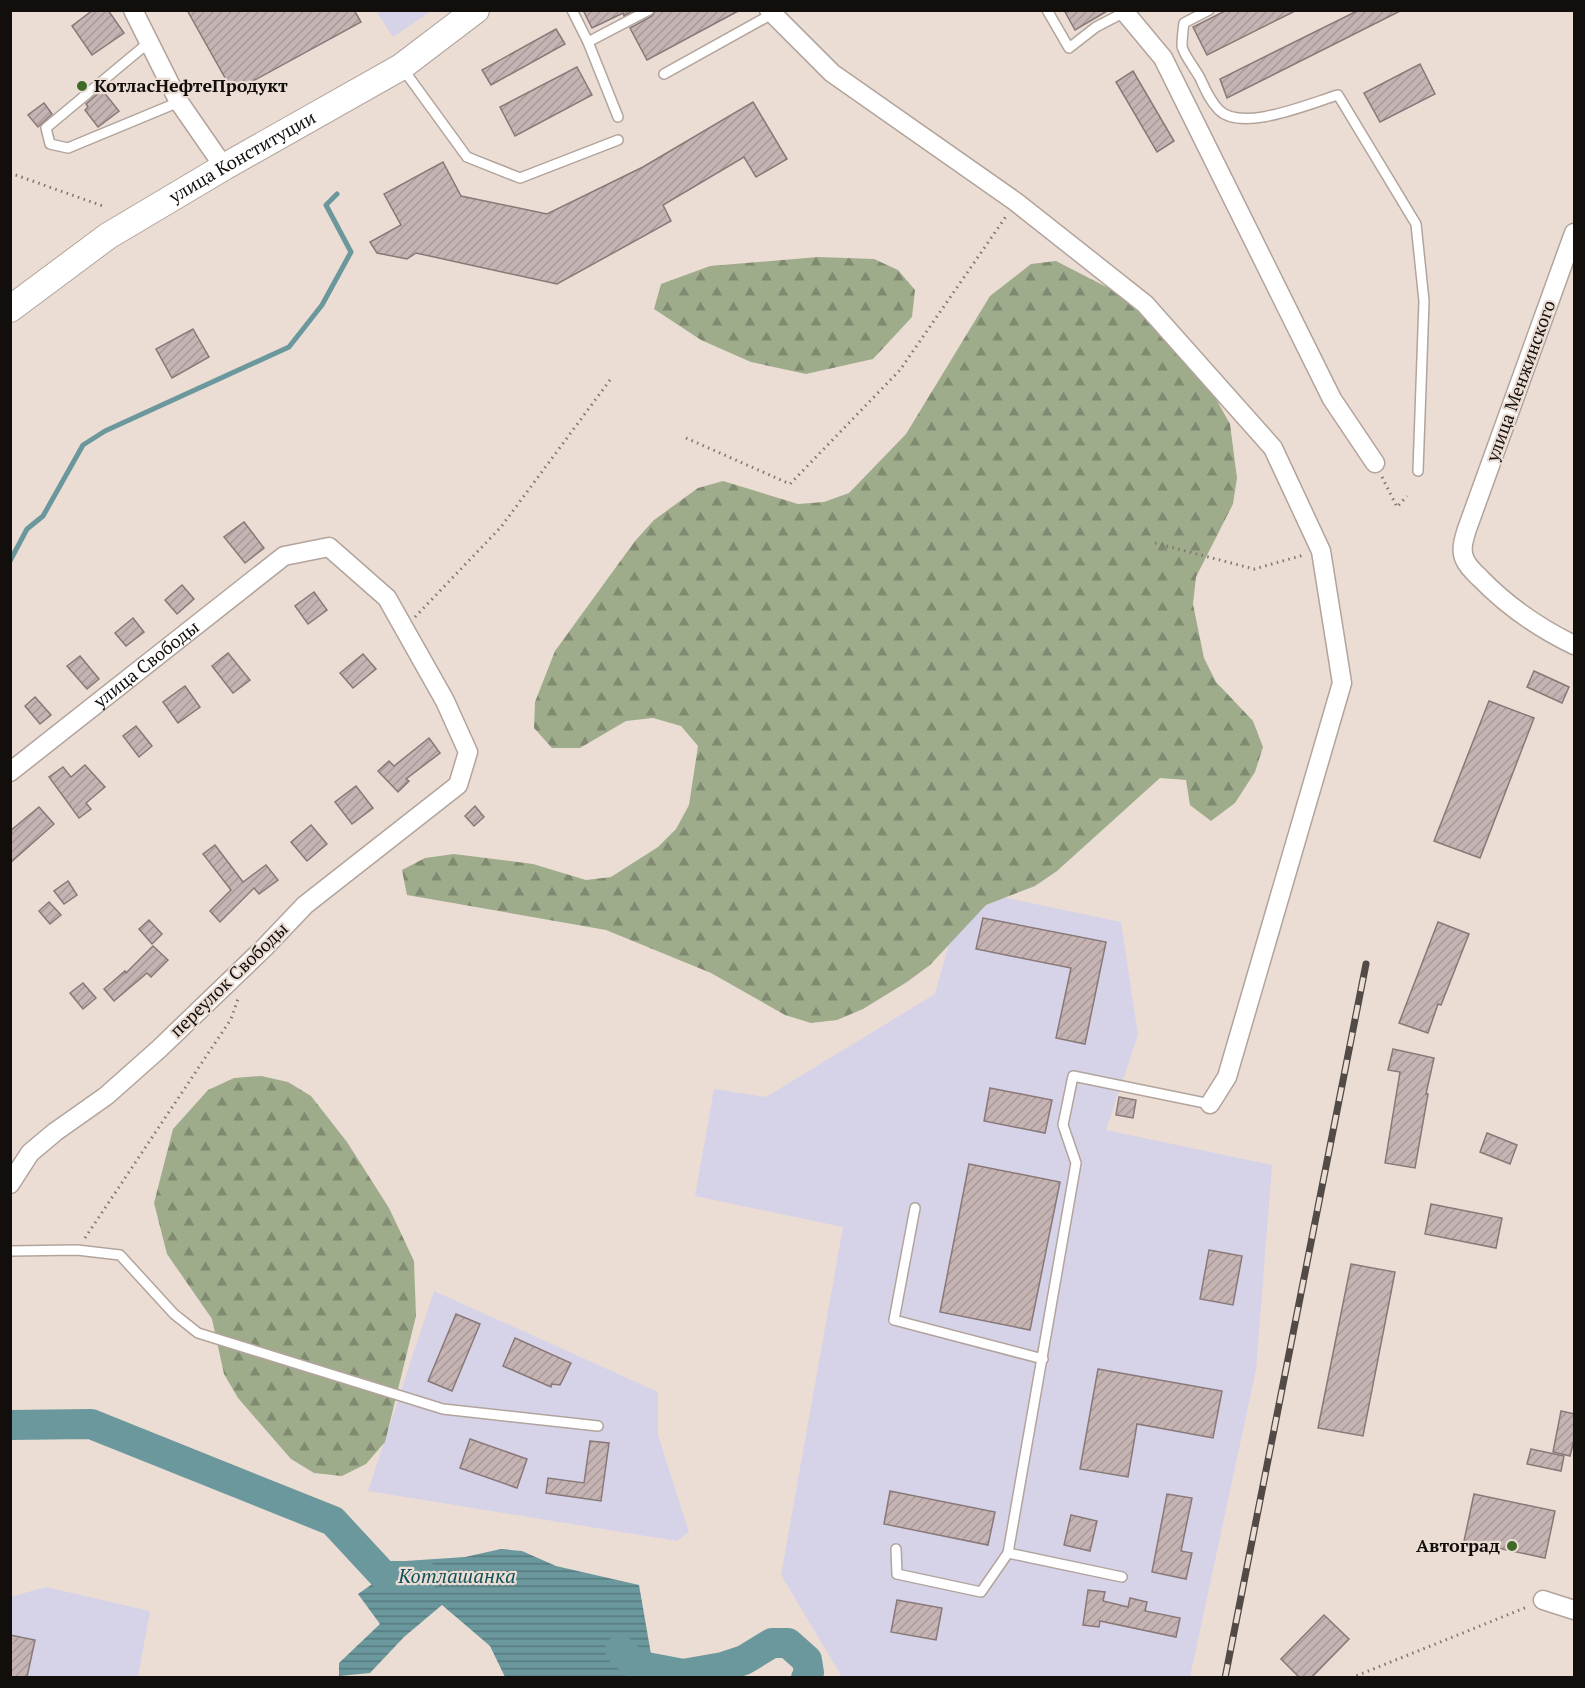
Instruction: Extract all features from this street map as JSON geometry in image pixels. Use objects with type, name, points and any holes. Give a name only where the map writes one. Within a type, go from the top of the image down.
[{"type":"main road","name":"улица Конституции","points":[[10,309],[108,236],[224,167],[401,67],[476,10]]},
{"type":"street","points":[[133,10],[179,102],[224,167]]},
{"type":"street","points":[[1123,11],[1163,58],[1332,399],[1375,463]]},
{"type":"street","points":[[771,12],[832,73],[1016,201],[1145,304],[1273,448],[1321,551],[1342,683],[1227,1077],[1210,1104]]},
{"type":"street","name":"улица Менжинского","points":[[1575,233],[1467,529],[1462,552],[1465,562],[1509,606],[1553,635],[1575,645]]},
{"type":"street","name":"улица Свободы","points":[[10,772],[284,556],[329,547],[387,598],[404,628]]},
{"type":"street","name":"переулок Свободы","points":[[10,1185],[30,1153],[55,1132],[106,1096],[159,1049],[265,947],[305,905],[458,785],[468,752],[445,701],[404,628]]},
{"type":"street","points":[[1543,1600],[1575,1610]]},
{"type":"lane","points":[[572,10],[588,42],[618,117]]},
{"type":"lane","points":[[588,42],[649,10]]},
{"type":"lane","points":[[1047,10],[1069,48],[1096,27],[1123,11]]},
{"type":"lane","points":[[1209,10],[1184,23],[1182,48],[1210,98],[1220,111],[1233,117],[1247,119],[1262,117],[1338,95],[1416,224],[1424,301],[1418,471]]},
{"type":"lane","points":[[664,74],[771,12]]},
{"type":"lane","points":[[148,42],[46,128],[50,144],[68,148],[179,102]]},
{"type":"lane","points":[[1163,58],[1182,48]]},
{"type":"lane","points":[[401,67],[467,157],[520,178],[618,140]]},
{"type":"lane","points":[[896,1549],[897,1574],[981,1592],[1008,1553],[1076,1163],[1063,1125],[1072,1076],[1210,1104]]},
{"type":"lane","points":[[915,1208],[894,1320],[1043,1359]]},
{"type":"lane","points":[[10,1251],[77,1250],[120,1255],[174,1314],[198,1333],[443,1409],[598,1426]]},
{"type":"lane","points":[[1008,1553],[1122,1577]]},
{"type":"path","points":[[10,173],[103,206]]},
{"type":"path","points":[[686,438],[790,484],[900,370],[1016,201]]},
{"type":"path","points":[[404,628],[501,527],[610,380]]},
{"type":"path","points":[[1375,463],[1397,507],[1407,496]]},
{"type":"path","points":[[1155,543],[1254,569],[1321,551]]},
{"type":"path","points":[[77,1250],[231,1019],[242,989]]},
{"type":"path","points":[[1351,1677],[1543,1600]]},
{"type":"shaded area","points":[[376,11],[431,11],[393,37]]},
{"type":"shaded area","points":[[964,889],[1121,922],[1138,1035],[1106,1130],[1272,1165],[1256,1370],[1190,1677],[842,1677],[781,1575],[843,1227],[695,1196],[714,1089],[766,1097],[935,994]]},
{"type":"shaded area","points":[[434,1291],[658,1392],[658,1435],[689,1532],[677,1541],[368,1491]]},
{"type":"shaded area","points":[[46,1587],[150,1611],[138,1677],[11,1678],[10,1597]]},
{"type":"green space","points":[[818,257],[874,259],[898,270],[915,290],[912,317],[873,359],[806,374],[751,362],[701,340],[654,309],[661,284],[710,266]]},
{"type":"green space","points":[[1056,261],[1126,297],[1202,374],[1230,424],[1237,478],[1233,504],[1196,577],[1193,604],[1204,658],[1216,682],[1253,721],[1263,747],[1255,772],[1235,803],[1211,821],[1190,805],[1186,780],[1160,778],[1057,871],[1035,886],[986,905],[930,965],[907,982],[863,1009],[837,1020],[811,1023],[785,1015],[711,973],[606,930],[407,895],[402,870],[425,858],[454,854],[533,864],[586,880],[611,877],[658,847],[676,829],[689,805],[698,746],[681,726],[653,718],[626,721],[580,748],[552,748],[534,728],[535,702],[555,651],[635,541],[654,520],[698,488],[723,481],[798,504],[824,502],[849,493],[906,434],[990,296],[1031,264]]},
{"type":"green space","points":[[261,1076],[288,1082],[311,1096],[347,1142],[389,1208],[414,1261],[416,1316],[385,1442],[366,1464],[342,1476],[314,1473],[291,1459],[238,1398],[224,1374],[212,1319],[167,1254],[154,1203],[173,1129],[208,1090],[234,1078]]},
{"type":"water","points":[[501,1549],[522,1551],[556,1566],[639,1585],[655,1677],[505,1677],[490,1646],[442,1605],[404,1637],[370,1673],[339,1676],[339,1663],[380,1624],[358,1594],[405,1561],[465,1557]]},
{"type":"building","points":[[93,10],[108,10],[124,33],[92,55],[72,26]]},
{"type":"building","points":[[187,10],[354,10],[361,22],[233,92]]},
{"type":"building","points":[[583,10],[634,10],[592,28]]},
{"type":"building","points":[[656,10],[740,10],[647,60],[630,28],[652,16]]},
{"type":"building","points":[[1064,10],[1109,10],[1075,30]]},
{"type":"building","points":[[1227,10],[1297,10],[1207,55],[1193,27]]},
{"type":"building","points":[[1359,10],[1402,10],[1227,98],[1220,79]]},
{"type":"building","points":[[556,29],[565,44],[491,85],[482,70]]},
{"type":"building","points":[[1420,64],[1435,94],[1380,122],[1364,93]]},
{"type":"building","points":[[577,67],[592,95],[515,136],[500,107]]},
{"type":"building","points":[[1133,71],[1174,141],[1157,152],[1116,82]]},
{"type":"building","points":[[102,90],[119,111],[98,127],[85,110],[88,107],[86,104]]},
{"type":"building","points":[[753,102],[787,159],[756,177],[744,157],[663,205],[671,221],[557,284],[416,253],[407,259],[377,253],[370,242],[401,225],[384,194],[443,162],[461,196],[547,214],[643,167]]},
{"type":"building","points":[[44,103],[52,114],[38,127],[28,115]]},
{"type":"building","points":[[193,329],[209,357],[172,378],[156,349]]},
{"type":"building","points":[[244,522],[264,548],[245,563],[224,537]]},
{"type":"building","points":[[182,585],[194,599],[177,614],[165,600]]},
{"type":"building","points":[[314,592],[327,610],[308,624],[295,606]]},
{"type":"building","points":[[133,618],[144,632],[126,646],[115,633]]},
{"type":"building","points":[[228,653],[250,680],[233,693],[212,666]]},
{"type":"building","points":[[363,654],[376,669],[353,688],[340,673]]},
{"type":"building","points":[[80,656],[99,679],[87,689],[67,666]]},
{"type":"building","points":[[1534,671],[1569,687],[1562,703],[1527,687]]},
{"type":"building","points":[[185,686],[200,707],[178,723],[163,702]]},
{"type":"building","points":[[35,697],[51,715],[40,724],[25,706]]},
{"type":"building","points":[[1489,701],[1534,718],[1480,858],[1434,841]]},
{"type":"building","points":[[136,726],[152,746],[139,757],[123,736]]},
{"type":"building","points":[[429,738],[440,753],[406,779],[409,781],[398,792],[378,771],[389,761],[394,766]]},
{"type":"building","points":[[85,765],[105,787],[86,803],[91,809],[79,818],[49,777],[63,767],[71,777]]},
{"type":"building","points":[[356,786],[373,808],[352,824],[335,802]]},
{"type":"building","points":[[475,806],[484,817],[474,826],[465,816]]},
{"type":"building","points":[[39,807],[54,824],[10,863],[10,831]]},
{"type":"building","points":[[311,825],[327,844],[307,861],[291,842]]},
{"type":"building","points":[[215,845],[243,882],[266,865],[278,880],[259,894],[254,888],[220,922],[210,911],[231,890],[203,854]]},
{"type":"building","points":[[68,881],[77,895],[64,904],[54,891]]},
{"type":"building","points":[[49,902],[61,915],[50,924],[39,911]]},
{"type":"building","points":[[983,918],[1106,942],[1085,1044],[1056,1038],[1071,968],[976,949]]},
{"type":"building","points":[[149,920],[162,934],[152,944],[139,929]]},
{"type":"building","points":[[1438,922],[1469,934],[1441,1005],[1438,1004],[1428,1033],[1399,1023]]},
{"type":"building","points":[[153,946],[168,960],[151,977],[147,973],[114,1001],[104,989],[125,971],[126,973]]},
{"type":"building","points":[[83,983],[96,998],[83,1009],[70,993]]},
{"type":"building","points":[[1393,1049],[1434,1058],[1415,1168],[1385,1163],[1400,1072],[1388,1070]]},
{"type":"building","points":[[990,1088],[1052,1100],[1045,1133],[984,1121]]},
{"type":"building","points":[[1119,1097],[1136,1100],[1133,1118],[1116,1115]]},
{"type":"building","points":[[1487,1133],[1517,1145],[1510,1164],[1480,1152]]},
{"type":"building","points":[[969,1164],[1060,1182],[1030,1330],[940,1312]]},
{"type":"building","points":[[1431,1204],[1502,1218],[1496,1248],[1425,1234]]},
{"type":"building","points":[[1209,1250],[1242,1256],[1233,1305],[1200,1299]]},
{"type":"building","points":[[1351,1264],[1395,1272],[1363,1436],[1318,1428]]},
{"type":"building","points":[[456,1314],[480,1324],[452,1391],[428,1381]]},
{"type":"building","points":[[515,1338],[571,1363],[560,1385],[552,1384],[551,1387],[503,1366]]},
{"type":"building","points":[[1098,1369],[1222,1391],[1213,1438],[1137,1424],[1128,1477],[1080,1469]]},
{"type":"building","points":[[1561,1411],[1575,1414],[1575,1436],[1570,1456],[1553,1452]]},
{"type":"building","points":[[470,1439],[527,1459],[517,1488],[460,1468]]},
{"type":"building","points":[[590,1441],[609,1443],[601,1501],[546,1493],[548,1478],[584,1483]]},
{"type":"building","points":[[1531,1449],[1564,1456],[1561,1471],[1527,1464]]},
{"type":"building","points":[[890,1491],[995,1512],[988,1545],[884,1524]]},
{"type":"building","points":[[1167,1494],[1192,1498],[1181,1551],[1192,1553],[1186,1579],[1152,1572]]},
{"type":"building","points":[[1474,1494],[1555,1511],[1545,1558],[1464,1541]]},
{"type":"building","points":[[1071,1515],[1097,1521],[1090,1551],[1064,1545]]},
{"type":"building","points":[[1088,1590],[1105,1592],[1103,1601],[1128,1607],[1130,1598],[1147,1602],[1145,1611],[1180,1618],[1176,1637],[1100,1621],[1099,1627],[1083,1625]]},
{"type":"building","points":[[897,1600],[942,1608],[936,1640],[891,1632]]},
{"type":"building","points":[[1324,1615],[1349,1639],[1312,1677],[1299,1677],[1281,1659]]},
{"type":"building","points":[[10,1635],[35,1640],[27,1677],[10,1677]]},
{"type":"waterway","points":[[10,561],[27,529],[43,516],[83,445],[105,431],[289,347],[322,305],[351,252],[326,205],[337,194]]},
{"type":"waterway","name":"Котлашанка","points":[[10,1425],[91,1424],[333,1521],[384,1576],[424,1576]]},
{"type":"waterway","name":"Котлашанка","points":[[620,1650],[636,1665],[683,1674],[723,1667],[744,1660],[772,1643],[788,1643],[807,1660],[809,1673],[806,1678]]},
{"type":"railway","points":[[1225,1678],[1366,964]]},
{"type":"place","name":"КотласНефтеПродукт","points":[[82,86]]},
{"type":"place","name":"Автоград","points":[[1512,1546]]}]
